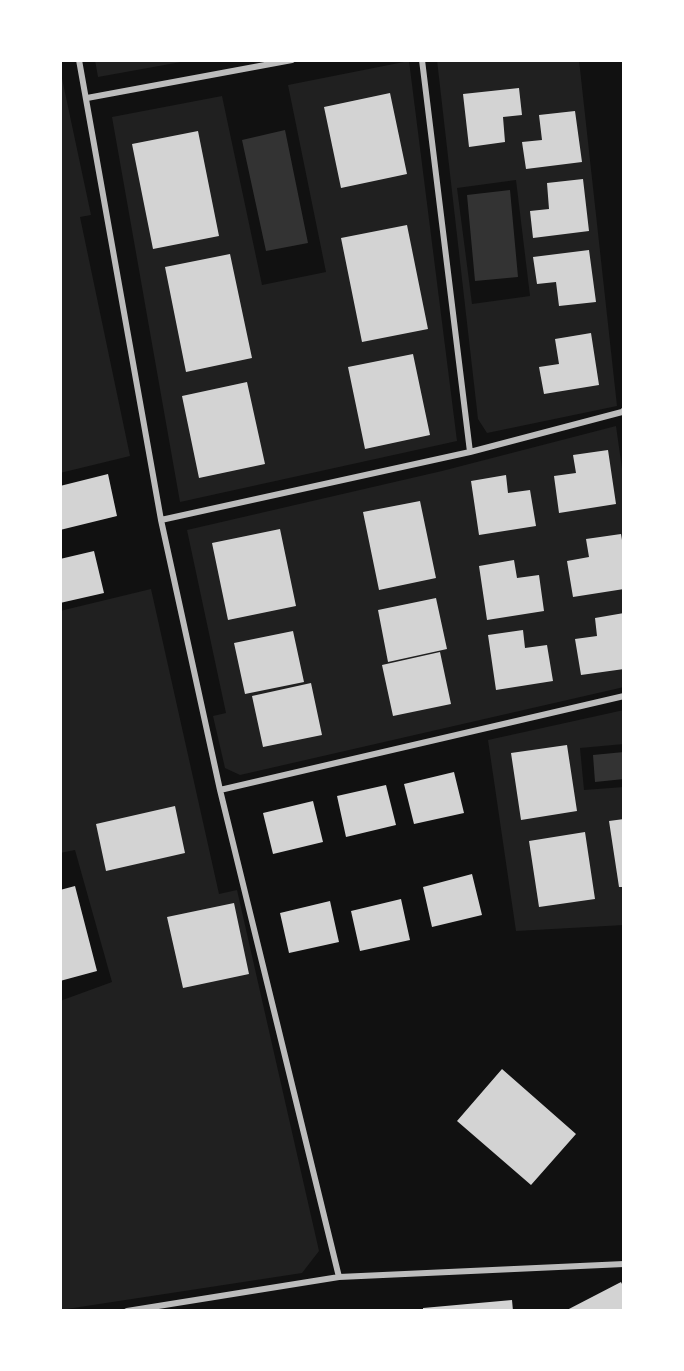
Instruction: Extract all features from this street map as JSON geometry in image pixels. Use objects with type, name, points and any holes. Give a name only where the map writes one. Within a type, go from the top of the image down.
[{"type":"street","points":[[79,60],[161,520],[220,790],[339,1277]]},
{"type":"street","points":[[87,98],[292,60]]},
{"type":"street","points":[[422,60],[470,452]]},
{"type":"street","points":[[161,520],[470,452],[624,410]]},
{"type":"street","points":[[220,790],[624,696]]},
{"type":"street","points":[[127,1311],[339,1277],[624,1264]]},
{"type":"shaded area","points":[[95,60],[192,60],[98,77]]},
{"type":"shaded area","points":[[437,60],[579,60],[617,406],[487,433],[478,419]],"holes":[[[516,180],[530,296],[472,304],[457,188]]]},
{"type":"shaded area","points":[[409,61],[457,441],[180,502],[112,117],[222,96],[262,285],[326,272],[288,85]]},
{"type":"shaded area","points":[[60,69],[91,215],[80,217],[130,456],[60,473]]},
{"type":"shaded area","points":[[285,130],[308,243],[266,251],[242,140]]},
{"type":"shaded area","points":[[510,190],[518,277],[475,281],[467,195]]},
{"type":"shaded area","points":[[616,426],[624,483],[624,687],[240,775],[225,768],[213,716],[226,713],[187,530],[442,471]]},
{"type":"shaded area","points":[[151,589],[219,894],[237,890],[319,1251],[302,1273],[60,1310],[60,1001],[112,982],[75,850],[60,853],[60,611]]},
{"type":"shaded area","points":[[624,710],[624,744],[580,748],[584,790],[624,787],[624,925],[516,931],[488,740]]},
{"type":"shaded area","points":[[624,752],[624,779],[595,782],[593,755]]},
{"type":"building","points":[[519,88],[522,115],[503,117],[505,142],[469,147],[463,94]]},
{"type":"building","points":[[390,93],[407,174],[341,188],[324,107]]},
{"type":"building","points":[[575,111],[582,162],[526,169],[522,142],[542,140],[539,115]]},
{"type":"building","points":[[198,131],[219,236],[153,249],[132,144]]},
{"type":"building","points":[[583,179],[589,231],[533,238],[530,211],[549,209],[547,183]]},
{"type":"building","points":[[407,225],[428,329],[362,342],[341,238]]},
{"type":"building","points":[[589,250],[596,302],[559,306],[556,282],[537,284],[533,257]]},
{"type":"building","points":[[230,254],[252,358],[186,372],[165,267]]},
{"type":"building","points":[[591,333],[599,385],[544,394],[539,367],[559,364],[555,339]]},
{"type":"building","points":[[413,354],[430,435],[365,449],[348,367]]},
{"type":"building","points":[[247,382],[265,464],[199,478],[182,396]]},
{"type":"building","points":[[608,450],[616,504],[559,513],[554,476],[576,473],[573,455]]},
{"type":"building","points":[[108,474],[117,516],[60,530],[60,486]]},
{"type":"building","points":[[506,475],[508,493],[530,490],[536,526],[479,535],[471,481]]},
{"type":"building","points":[[420,501],[436,578],[379,590],[363,512]]},
{"type":"building","points":[[280,529],[296,606],[228,620],[212,543]]},
{"type":"building","points":[[621,534],[624,552],[624,589],[573,597],[567,561],[589,557],[586,539]]},
{"type":"building","points":[[94,551],[104,593],[60,603],[60,559]]},
{"type":"building","points":[[514,560],[517,578],[539,575],[544,611],[487,620],[479,566]]},
{"type":"building","points":[[436,598],[447,649],[388,662],[378,610]]},
{"type":"building","points":[[624,613],[624,669],[581,675],[575,639],[597,636],[595,618]]},
{"type":"building","points":[[523,630],[525,648],[547,645],[553,681],[496,690],[488,635]]},
{"type":"building","points":[[293,631],[304,682],[245,694],[234,643]]},
{"type":"building","points":[[440,652],[451,704],[393,716],[382,665]]},
{"type":"building","points":[[311,683],[322,735],[263,747],[252,696]]},
{"type":"building","points":[[567,745],[577,811],[521,820],[511,753]]},
{"type":"building","points":[[454,772],[464,813],[414,824],[404,784]]},
{"type":"building","points":[[386,785],[396,825],[346,837],[337,796]]},
{"type":"building","points":[[313,801],[323,842],[273,854],[263,813]]},
{"type":"building","points":[[175,806],[185,853],[106,871],[96,824]]},
{"type":"building","points":[[624,819],[624,887],[619,887],[609,821]]},
{"type":"building","points":[[585,832],[595,899],[539,907],[529,841]]},
{"type":"building","points":[[472,874],[482,915],[432,927],[423,887]]},
{"type":"building","points":[[75,886],[97,971],[60,981],[60,890]]},
{"type":"building","points":[[401,899],[410,940],[360,951],[351,911]]},
{"type":"building","points":[[330,901],[339,942],[289,953],[280,913]]},
{"type":"building","points":[[234,903],[249,974],[183,988],[167,917]]},
{"type":"building","points":[[502,1069],[576,1134],[531,1185],[457,1121]]},
{"type":"building","points":[[621,1282],[624,1288],[624,1311],[565,1311]]},
{"type":"building","points":[[512,1300],[513,1311],[423,1311],[423,1308]]}]
